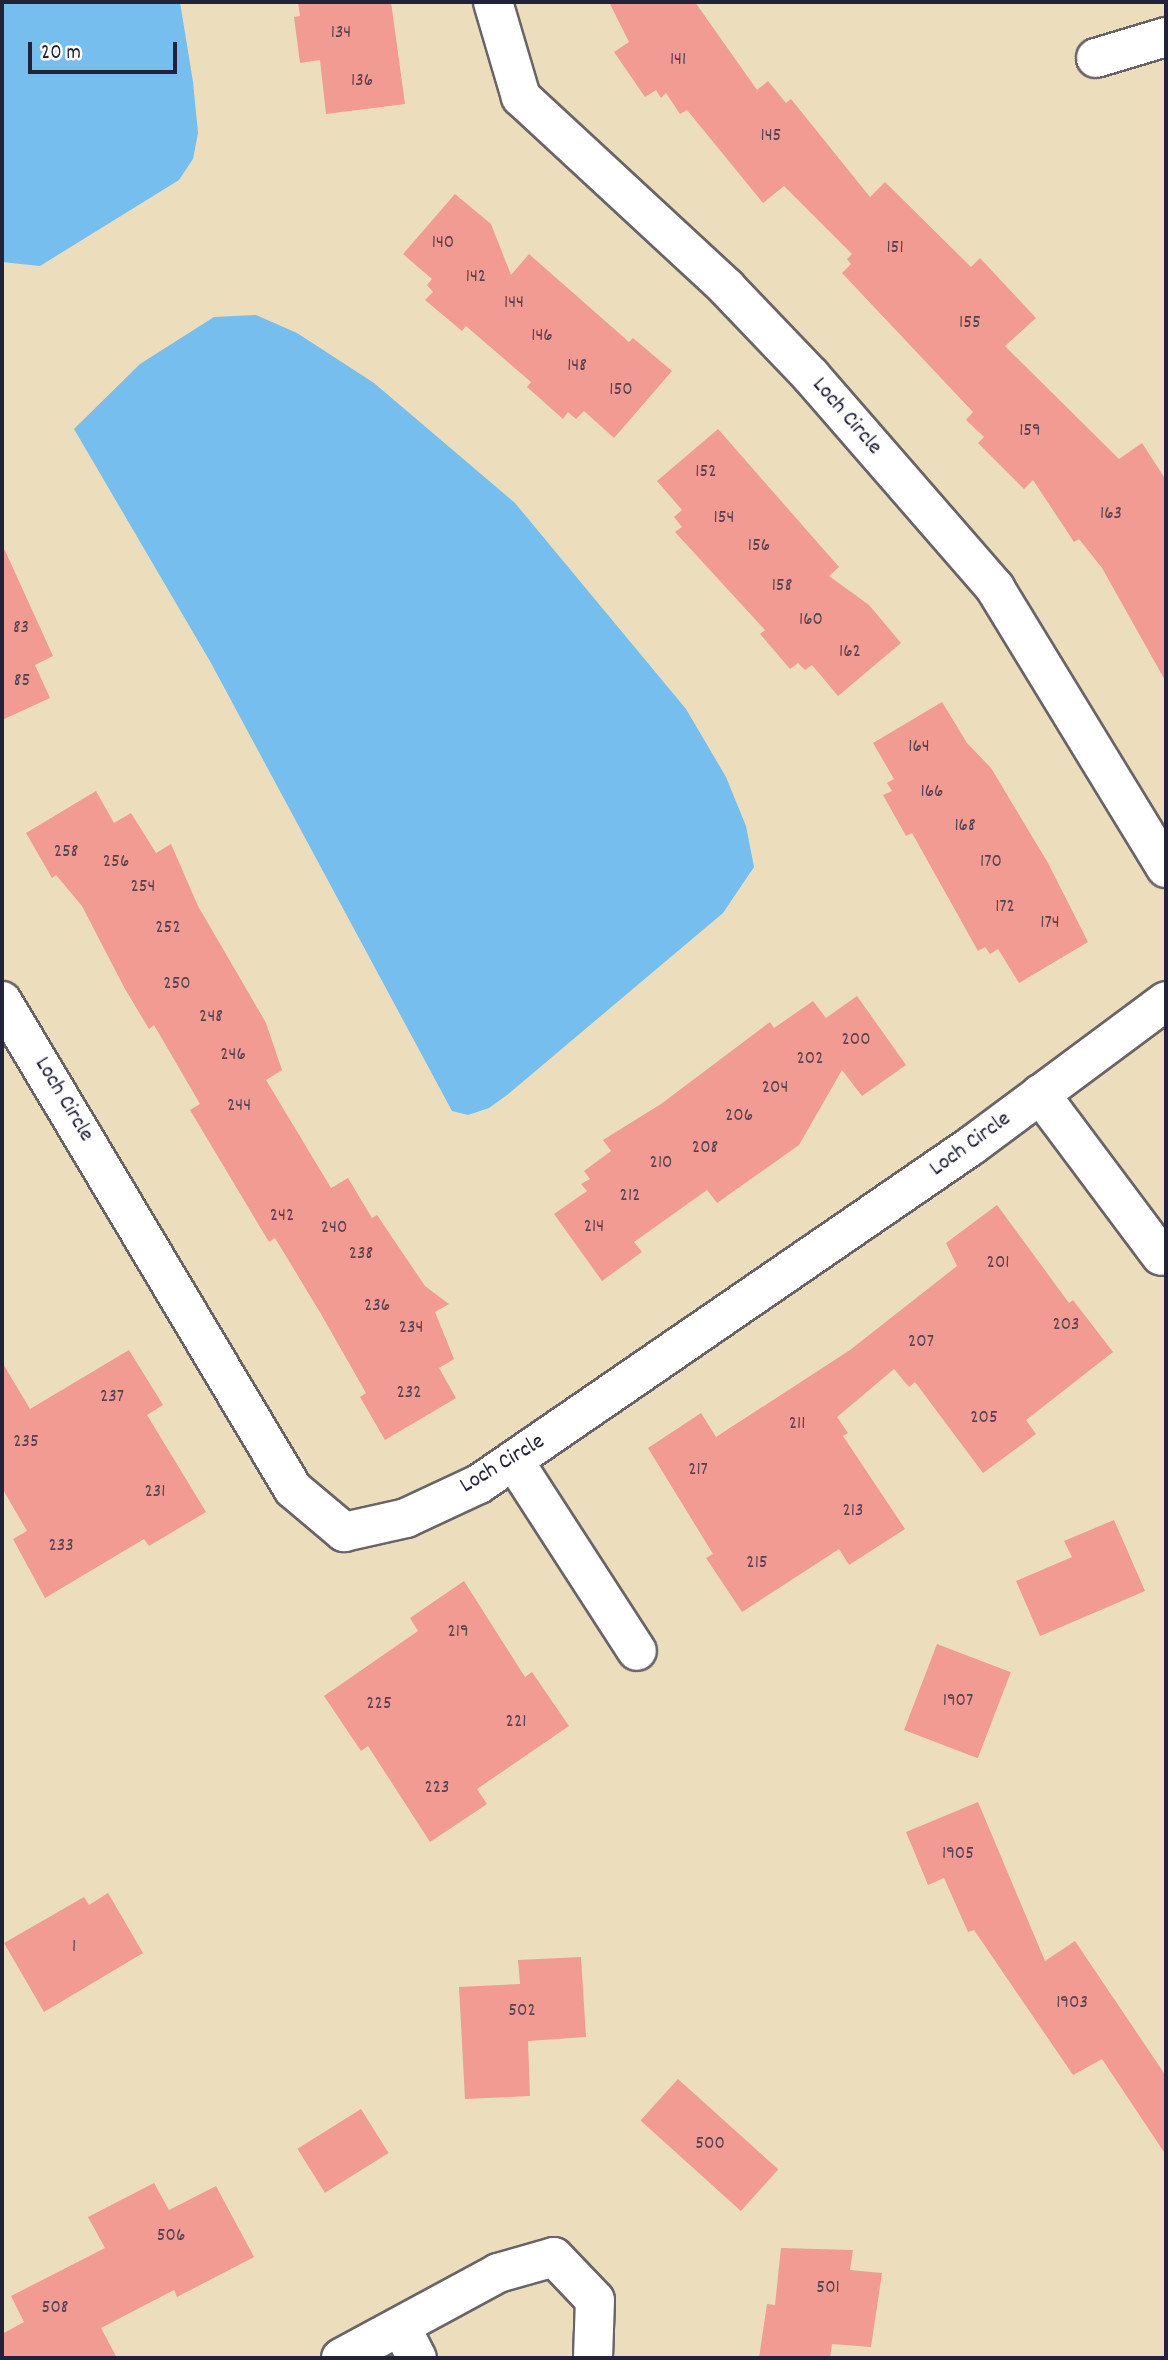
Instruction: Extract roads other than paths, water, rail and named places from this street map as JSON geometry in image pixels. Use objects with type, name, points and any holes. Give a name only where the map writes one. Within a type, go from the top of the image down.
[{"type":"street","name":"Loch Circle","points":[[493,2],[521,97],[726,287],[811,376],[995,588],[1166,868]]},
{"type":"street","points":[[1096,58],[1166,37]]},
{"type":"street","name":"Loch Circle","points":[[2,1001],[293,1489],[344,1532],[406,1518],[479,1484],[1040,1094],[1166,1001]]},
{"type":"street","points":[[1040,1094],[1161,1256]]},
{"type":"street","points":[[514,1461],[637,1651]]},
{"type":"street","points":[[341,2358],[409,2342],[498,2273],[554,2257],[595,2300],[593,2358]]},
{"type":"water","points":[[2,2],[180,2],[193,82],[198,133],[193,159],[179,180],[40,266],[2,262]]},
{"type":"water","points":[[256,315],[297,333],[374,383],[515,503],[686,709],[726,777],[746,826],[754,867],[723,913],[507,1095],[489,1108],[468,1115],[452,1111],[211,663],[74,429],[140,364],[214,317]]}]
